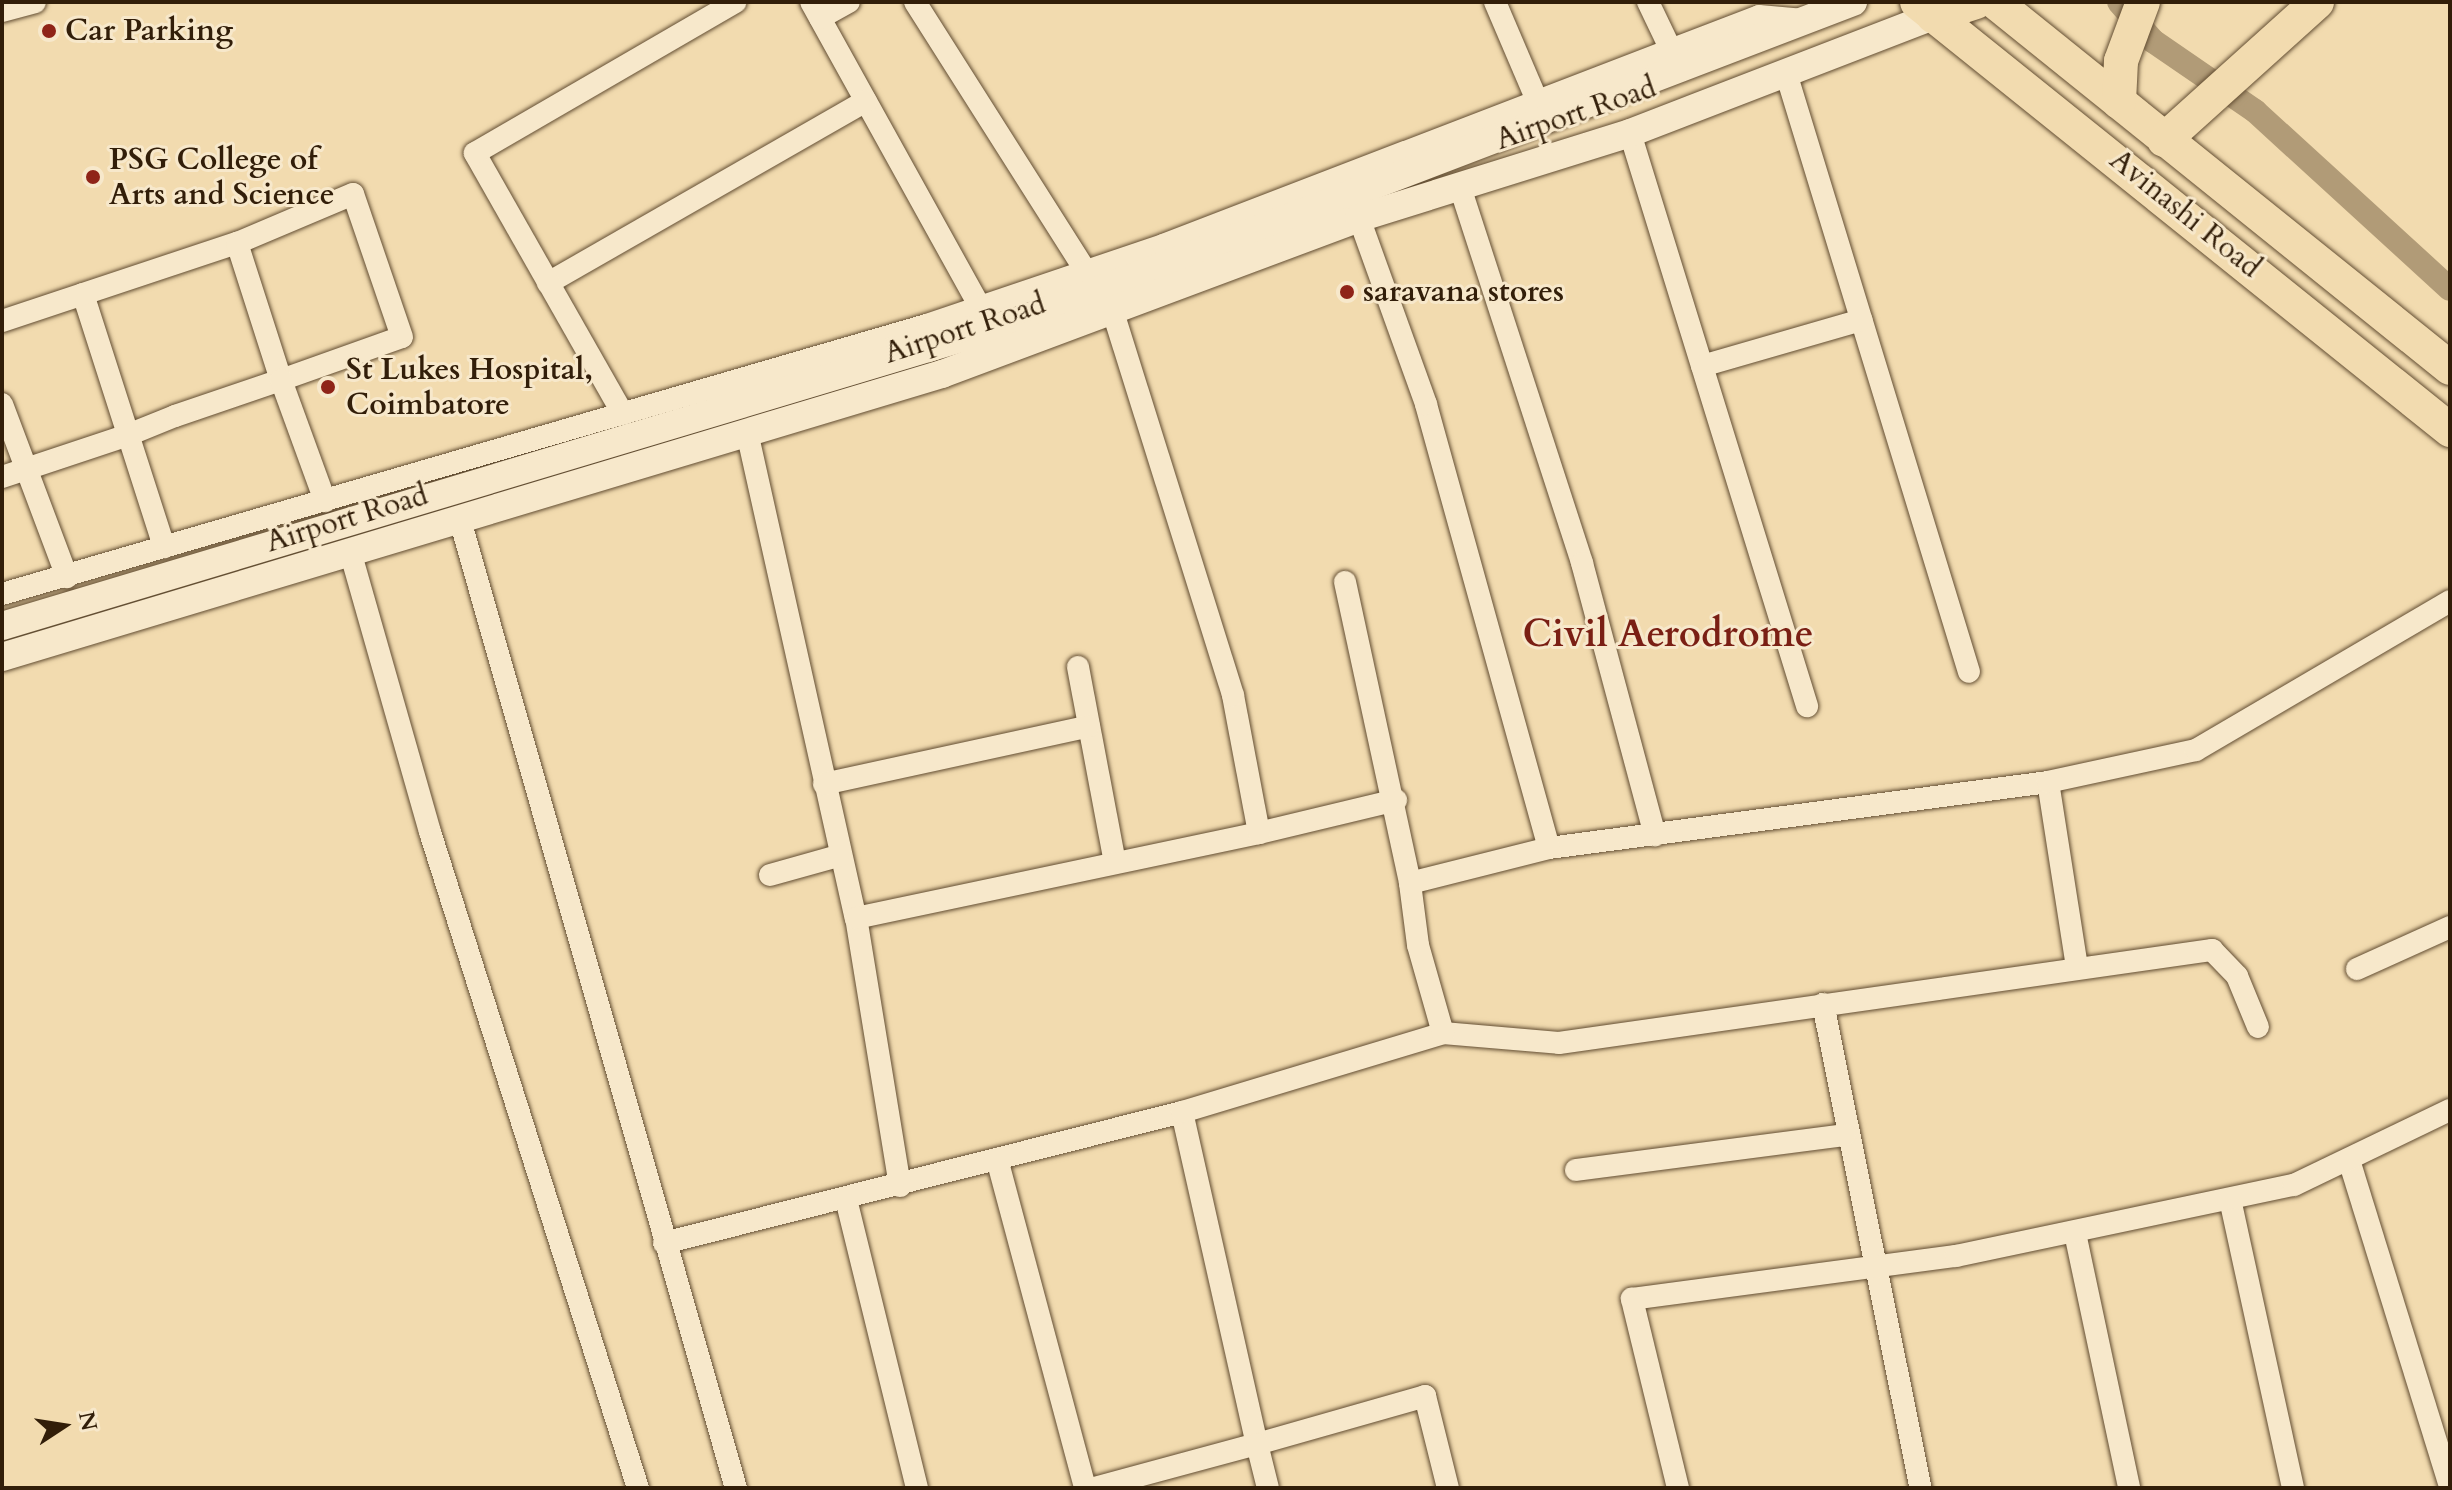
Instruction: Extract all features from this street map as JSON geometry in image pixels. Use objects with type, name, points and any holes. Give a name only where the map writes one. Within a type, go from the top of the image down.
[{"type":"main road","points":[[1925,9],[1976,2]]},
{"type":"main road","name":"Avinashi Road","points":[[1995,2],[2119,102],[2174,131],[2450,368]]},
{"type":"main road","points":[[2174,131],[2256,53],[2317,2]]},
{"type":"main road","points":[[2119,102],[2126,44],[2141,5]]},
{"type":"main road","name":"Avinashi Road","points":[[1925,9],[2450,430]]},
{"type":"street","points":[[2,11],[35,2]]},
{"type":"street","points":[[623,414],[475,153],[735,2]]},
{"type":"street","points":[[849,2],[816,10],[980,307]]},
{"type":"street","points":[[915,2],[1086,271]]},
{"type":"street","points":[[1495,2],[1538,103]]},
{"type":"street","points":[[1648,2],[1671,50]]},
{"type":"street","name":"Airport Road","points":[[2,626],[1018,321],[1853,2]]},
{"type":"street","name":"Airport Road","points":[[2,657],[747,432],[1114,316],[1359,218],[1461,190],[1630,133],[1786,73],[1925,9]]},
{"type":"street","points":[[2,594],[980,307],[1086,271],[1538,103],[1759,16],[1809,20]]},
{"type":"street","points":[[1786,73],[1969,672]]},
{"type":"street","points":[[548,283],[866,101]]},
{"type":"street","points":[[1630,133],[1807,706]]},
{"type":"street","points":[[1461,190],[1582,563],[1655,835]]},
{"type":"street","points":[[2,321],[237,243],[353,194],[402,337],[2,477]]},
{"type":"street","points":[[1359,218],[1431,419],[1549,848]]},
{"type":"street","points":[[237,243],[281,380],[325,501]]},
{"type":"street","points":[[83,294],[164,547]]},
{"type":"street","points":[[1114,316],[1233,695],[1259,833]]},
{"type":"street","points":[[1702,366],[1861,320]]},
{"type":"street","points":[[2,404],[67,577]]},
{"type":"street","points":[[747,432],[838,856],[856,918],[900,1186]]},
{"type":"street","points":[[460,520],[736,1488]]},
{"type":"street","points":[[350,551],[430,832],[638,1488]]},
{"type":"street","points":[[1345,582],[1396,800],[1418,945],[1443,1033]]},
{"type":"street","points":[[1410,883],[1549,848],[2048,782],[2196,750],[2450,601]]},
{"type":"street","points":[[1078,667],[1115,863]]},
{"type":"street","points":[[824,784],[1089,726]]},
{"type":"street","points":[[2048,782],[2077,967]]},
{"type":"street","points":[[856,918],[1259,833],[1396,800]]},
{"type":"street","points":[[770,875],[838,856]]},
{"type":"street","points":[[2357,969],[2450,927]]},
{"type":"street","points":[[664,1243],[900,1186],[1182,1112],[1443,1033],[1559,1043],[2212,950],[2237,976],[2258,1027]]},
{"type":"street","points":[[1823,1004],[1845,1135],[1921,1488]]},
{"type":"street","points":[[1678,1488],[1632,1299],[1874,1268],[2075,1233],[2294,1185],[2450,1110]]},
{"type":"street","points":[[1182,1112],[1268,1488]]},
{"type":"street","points":[[1576,1170],[1845,1135]]},
{"type":"street","points":[[997,1159],[1085,1488]]},
{"type":"street","points":[[2349,1160],[2450,1486]]},
{"type":"street","points":[[846,1199],[917,1488]]},
{"type":"street","points":[[2230,1199],[2293,1488]]},
{"type":"street","points":[[2075,1233],[2129,1488]]},
{"type":"street","points":[[1094,1488],[1425,1396],[1448,1488]]},
{"type":"waterway","points":[[2119,2],[2153,41],[2255,111],[2450,289]]},
{"type":"place","name":"Car Parking","points":[[49,31]]},
{"type":"place","name":"PSG College of Arts and Science","points":[[93,177]]},
{"type":"place","name":"saravana stores","points":[[1347,292]]},
{"type":"place","name":"St Lukes Hospital, Coimbatore","points":[[328,387]]},
{"type":"district","name":"Civil Aerodrome","points":[[1668,635]]}]
